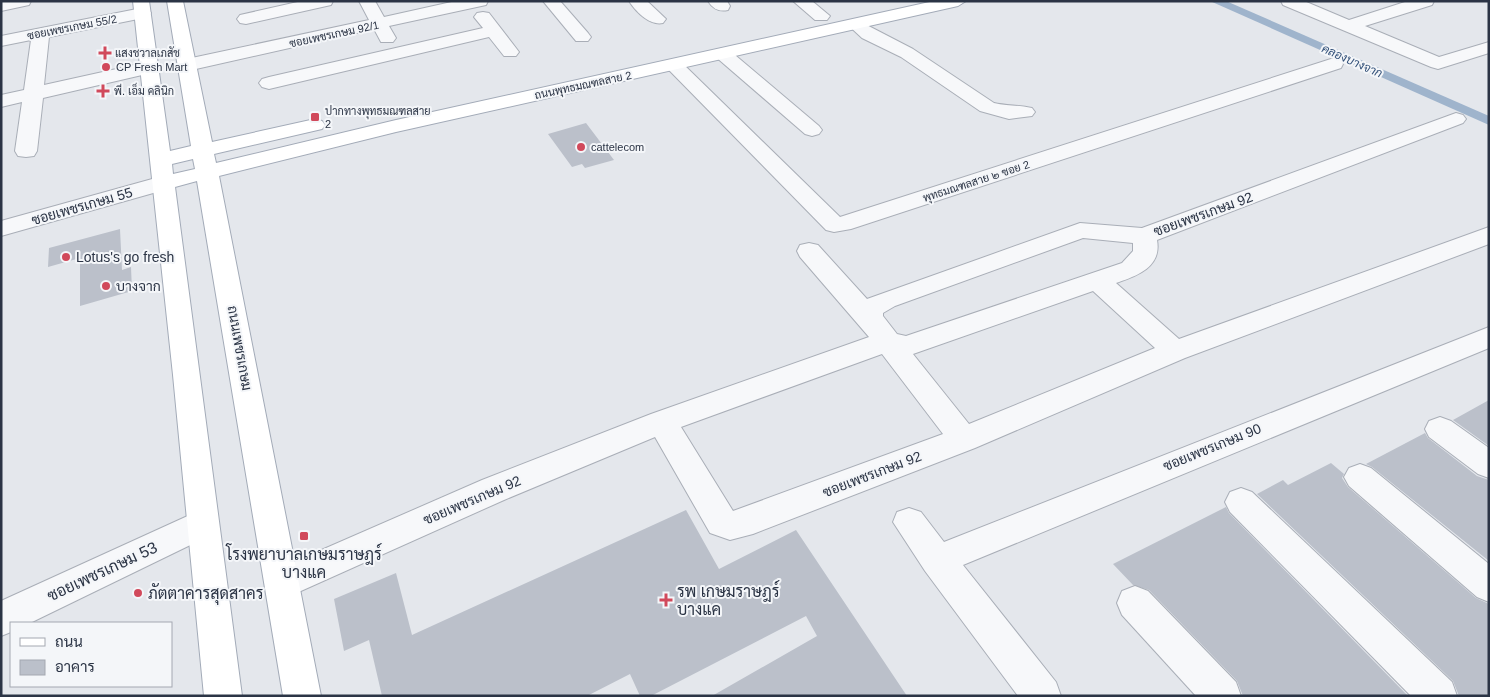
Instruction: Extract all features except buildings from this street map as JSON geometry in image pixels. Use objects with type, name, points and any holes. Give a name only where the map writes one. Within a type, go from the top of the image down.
[{"type":"main road","name":"ถนนเพชรเกษม","points":[[175,1],[206,161],[302,696]]},
{"type":"main road","name":"ถนนพุทธมณฑลสาย 2","points":[[386,109],[560,82],[672,59],[735,43],[874,1]]},
{"type":"main road","name":"ถนนพุทธมณฑลสาย 2","points":[[206,161],[396,126],[854,26],[958,1]]},
{"type":"main road","points":[[142,4],[223,696]]},
{"type":"main road","points":[[828,14],[854,26]]},
{"type":"main road","points":[[162,171],[206,161],[329,122]]},
{"type":"street","points":[[1,6],[23,1]]},
{"type":"street","points":[[246,19],[325,1]]},
{"type":"street","points":[[367,1],[395,53]]},
{"type":"street","points":[[550,1],[582,37]]},
{"type":"street","points":[[637,1],[656,19]]},
{"type":"street","points":[[801,1],[828,14]]},
{"type":"street","points":[[1290,1],[1438,63],[1489,48]]},
{"type":"street","points":[[1347,26],[1426,1]]},
{"type":"street","points":[[475,2],[493,31],[510,52]]},
{"type":"street","name":"ซอยเพชรเกษม 92/1","points":[[187,66],[475,2]]},
{"type":"street","name":"ซอยเพชรเกษม 55/2","points":[[1,41],[41,33],[142,4]]},
{"type":"street","points":[[854,26],[907,53],[987,106],[1009,113],[1025,112]]},
{"type":"street","points":[[269,83],[493,31]]},
{"type":"street","points":[[26,151],[41,33]]},
{"type":"street","points":[[723,54],[812,130]]},
{"type":"street","name":"พุทธมณฑลสาย ๒ ซอย 2","points":[[673,65],[834,225],[843,224],[1334,64]]},
{"type":"street","points":[[1,101],[148,68]]},
{"type":"street","name":"ซอยเพชรเกษม 92","points":[[868,318],[874,306],[886,300],[1080,231],[1104,230],[1129,237],[1144,236],[1456,119]]},
{"type":"street","name":"ซอยเพชรเกษม 55","points":[[1,230],[162,171]]},
{"type":"street","name":"ซอยเพชรเกษม 92","points":[[662,422],[722,523],[730,526],[741,524],[964,439],[1175,351],[1489,235]]},
{"type":"street","name":"ซอยเพชรเกษม 92","points":[[283,583],[493,490],[662,422],[887,341],[898,346],[907,346],[1099,282],[1131,269],[1145,258],[1147,246],[1144,236]]},
{"type":"street","points":[[809,251],[887,341],[964,439]]},
{"type":"street","points":[[1099,282],[1175,351]]},
{"type":"street","name":"ซอยเพชรเกษม 90","points":[[937,560],[1211,447],[1489,336]]},
{"type":"street","points":[[1440,429],[1489,465]]},
{"type":"street","points":[[1360,477],[1489,586]]},
{"type":"street","points":[[1241,502],[1438,696]]},
{"type":"street","points":[[909,522],[1042,696]]},
{"type":"street","name":"ซอยเพชรเกษม 53","points":[[1,619],[203,523]]},
{"type":"street","points":[[1135,603],[1222,696]]},
{"type":"waterway","name":"คลองบางจาก","points":[[1216,1],[1489,121]]},
{"type":"place","name":"แสงชวาลเภสัช","points":[[105,53]]},
{"type":"place","name":"CP Fresh Mart","points":[[106,67]]},
{"type":"place","name":"พี. เอ็ม คลินิก","points":[[103,91]]},
{"type":"place","name":"ปากทางพุทธมณฑลสาย 2","points":[[315,117]]},
{"type":"place","name":"cattelecom","points":[[581,147]]},
{"type":"place","name":"Lotus's go fresh","points":[[66,257]]},
{"type":"place","name":"บางจาก","points":[[106,286]]},
{"type":"place","name":"โรงพยาบาลเกษมราษฎร์ บางแค","points":[[304,536]]},
{"type":"place","name":"ภัตตาคารสุดสาคร","points":[[138,593]]},
{"type":"place","name":"รพ เกษมราษฎร์ บางแค","points":[[666,600]]}]
